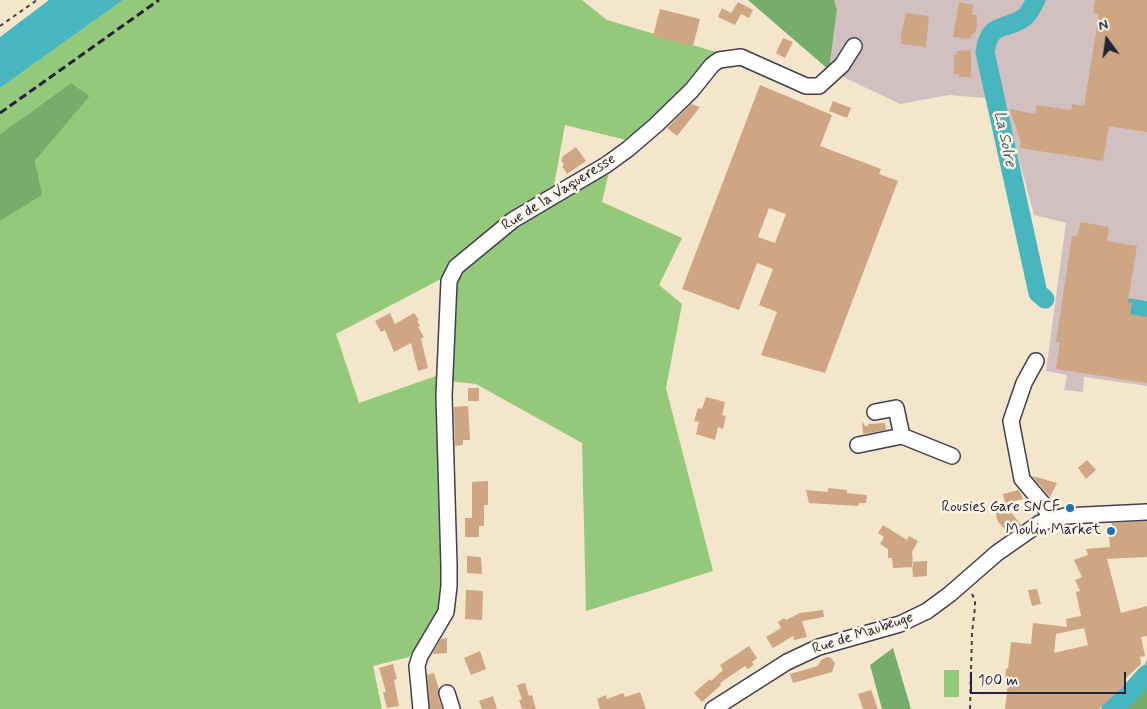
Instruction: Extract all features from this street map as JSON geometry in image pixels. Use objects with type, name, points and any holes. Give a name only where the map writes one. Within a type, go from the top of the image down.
[{"type":"street","name":"Rue de la Vaqueresse","points":[[421,709],[417,666],[420,656],[446,612],[448,604],[449,565],[444,396],[449,281],[456,267],[512,220],[606,165],[628,149],[692,90],[712,65],[719,60],[741,57],[806,86],[819,86],[842,65],[854,46]]},
{"type":"street","points":[[1036,361],[1024,383],[1011,421],[1022,479],[1044,505],[1050,519]]},
{"type":"street","points":[[875,412],[896,408],[902,436]]},
{"type":"street","points":[[858,445],[902,436],[952,456]]},
{"type":"street","name":"Rue de Maubeuge","points":[[713,709],[794,658],[819,647],[900,624],[918,616],[937,604],[1022,534],[1040,523],[1050,519],[1080,515],[1147,512]]},
{"type":"street","points":[[447,693],[452,709]]},
{"type":"path","points":[[0,26],[37,0]]},
{"type":"path","points":[[965,581],[975,600],[970,709]]},
{"type":"shaded area","points":[[834,0],[1147,0],[1147,386],[1084,377],[1083,392],[1064,390],[1067,375],[1046,371],[1066,223],[1034,215],[1004,105],[986,98],[949,95],[900,104],[829,70],[837,10]]},
{"type":"green space","points":[[123,0],[582,0],[607,20],[716,52],[675,103],[630,141],[565,125],[553,191],[610,168],[602,202],[682,238],[659,285],[682,304],[666,388],[713,571],[586,611],[582,443],[476,384],[449,381],[441,279],[336,334],[359,403],[439,375],[442,611],[409,657],[373,666],[382,709],[0,709],[0,221],[41,195],[35,161],[90,96],[71,83],[0,134],[0,88]]},
{"type":"green space","points":[[748,0],[834,0],[837,10],[829,70]]},
{"type":"green space","points":[[71,83],[90,96],[35,161],[42,195],[0,221],[0,134]]},
{"type":"green space","points":[[893,648],[911,709],[882,709],[870,665]]},
{"type":"green space","points":[[1147,660],[1147,709],[1104,709],[1142,672]]},
{"type":"green space","points":[[944,670],[959,670],[959,697],[944,697]]},
{"type":"water","points":[[49,0],[123,0],[0,88],[0,37]]},
{"type":"building","points":[[1095,0],[1147,0],[1147,132],[1109,126],[1103,161],[1020,148],[1021,142],[1010,109],[1035,114],[1037,105],[1071,110],[1072,104],[1084,106],[1099,14],[1093,13]]},
{"type":"building","points":[[738,2],[753,10],[749,18],[741,14],[735,25],[718,17],[722,8],[731,13]]},
{"type":"building","points":[[959,2],[973,5],[972,15],[977,15],[976,31],[971,36],[971,39],[953,37]]},
{"type":"building","points":[[660,9],[700,19],[693,46],[653,36]]},
{"type":"building","points":[[906,13],[929,16],[926,47],[901,44]]},
{"type":"building","points":[[783,38],[793,42],[785,58],[776,53]]},
{"type":"building","points":[[971,50],[971,77],[959,77],[959,74],[954,74],[954,55],[957,54],[957,51]]},
{"type":"building","points":[[760,85],[832,115],[820,146],[881,169],[879,174],[898,181],[825,373],[761,355],[777,312],[759,305],[773,269],[757,263],[739,310],[682,289]],"holes":[[[769,208],[786,214],[775,243],[758,237]]]},
{"type":"building","points":[[833,101],[851,108],[847,118],[829,111]]},
{"type":"building","points":[[691,104],[700,107],[677,136],[667,128]]},
{"type":"building","points":[[576,147],[586,161],[567,174],[562,166],[564,165],[561,160],[562,157]]},
{"type":"building","points":[[1081,222],[1109,227],[1107,241],[1137,246],[1128,302],[1132,303],[1130,314],[1147,317],[1147,383],[1056,369],[1060,342],[1056,342],[1072,236],[1077,236]]},
{"type":"building","points":[[390,313],[395,324],[414,313],[419,320],[417,321],[420,326],[418,327],[424,337],[421,339],[428,368],[418,371],[411,343],[394,352],[385,330],[381,332],[375,321]]},
{"type":"building","points":[[468,388],[479,388],[479,401],[468,401]]},
{"type":"building","points":[[706,397],[725,402],[722,415],[726,416],[723,429],[718,427],[715,440],[696,434],[699,422],[694,421],[698,408],[702,409]]},
{"type":"building","points":[[468,406],[470,440],[463,440],[463,445],[455,446],[454,407]]},
{"type":"building","points":[[862,421],[865,426],[868,426],[868,424],[885,423],[886,430],[863,434]]},
{"type":"building","points":[[1087,460],[1096,470],[1086,479],[1078,468]]},
{"type":"building","points":[[1032,476],[1057,483],[1050,497]]},
{"type":"building","points":[[488,481],[488,505],[484,505],[484,526],[479,526],[479,537],[465,537],[465,518],[472,518],[472,482]]},
{"type":"building","points":[[828,488],[847,490],[847,493],[867,495],[866,503],[859,503],[858,506],[809,503],[806,490],[828,492]]},
{"type":"building","points":[[1019,490],[1023,499],[1005,503],[1003,494]]},
{"type":"building","points":[[1006,506],[1021,525],[1008,534],[997,520],[996,513]]},
{"type":"building","points":[[1147,521],[1147,557],[1107,559],[1121,613],[1147,606],[1147,636],[1141,637],[1145,656],[1140,657],[1141,664],[1124,680],[1127,683],[1099,709],[1005,709],[1008,682],[1005,682],[1006,668],[1008,669],[1011,642],[1031,644],[1033,623],[1067,627],[1066,619],[1081,616],[1076,592],[1080,591],[1075,580],[1082,577],[1074,560],[1088,555],[1086,549],[1110,547],[1108,528],[1112,528],[1112,523]],"holes":[[[1084,628],[1088,645],[1054,653],[1056,634]]]},
{"type":"building","points":[[883,525],[907,540],[909,536],[918,541],[912,552],[913,567],[893,568],[892,558],[888,558],[888,549],[880,544],[884,537],[878,533]]},
{"type":"building","points":[[467,556],[481,557],[482,574],[467,573]]},
{"type":"building","points":[[927,561],[927,576],[913,577],[912,562]]},
{"type":"building","points":[[1037,589],[1041,604],[1032,606],[1028,590]]},
{"type":"building","points":[[466,590],[483,591],[482,620],[465,619]]},
{"type":"building","points":[[823,610],[824,617],[802,621],[807,637],[794,640],[793,636],[773,648],[766,637],[781,628],[778,622],[784,618],[786,620],[800,613]]},
{"type":"building","points":[[447,638],[447,653],[432,654],[441,639]]},
{"type":"building","points":[[749,646],[757,658],[752,662],[754,665],[748,669],[745,666],[720,683],[721,685],[702,702],[694,693],[723,670],[720,665]]},
{"type":"building","points":[[480,651],[486,669],[471,675],[464,658]]},
{"type":"building","points":[[827,657],[831,658],[835,663],[832,672],[793,683],[790,674],[818,666],[821,660]]},
{"type":"building","points":[[393,664],[397,679],[394,680],[399,706],[387,708],[383,692],[386,692],[379,668]]},
{"type":"building","points":[[434,673],[442,709],[430,709],[427,675]]},
{"type":"building","points":[[525,683],[529,696],[532,695],[536,709],[522,709],[519,700],[522,699],[517,685]]},
{"type":"building","points":[[871,690],[878,709],[863,709],[858,694]]},
{"type":"building","points":[[640,692],[646,709],[600,709],[597,699],[606,695],[607,699],[623,693],[625,697]]},
{"type":"building","points":[[493,696],[497,709],[482,709],[479,701]]},
{"type":"waterway","name":"La Solre","points":[[1036,0],[1025,17],[999,28],[990,35],[985,52],[1038,293],[1045,299]]},
{"type":"waterway","name":"La Solre","points":[[1131,308],[1147,311]]},
{"type":"waterway","name":"La Solre","points":[[1111,709],[1127,696],[1147,674]]},
{"type":"railway","points":[[0,113],[159,0]]},
{"type":"place","name":"Rousies Gare SNCF","points":[[1070,508]]},
{"type":"place","name":"Moulin Market","points":[[1111,531]]}]
